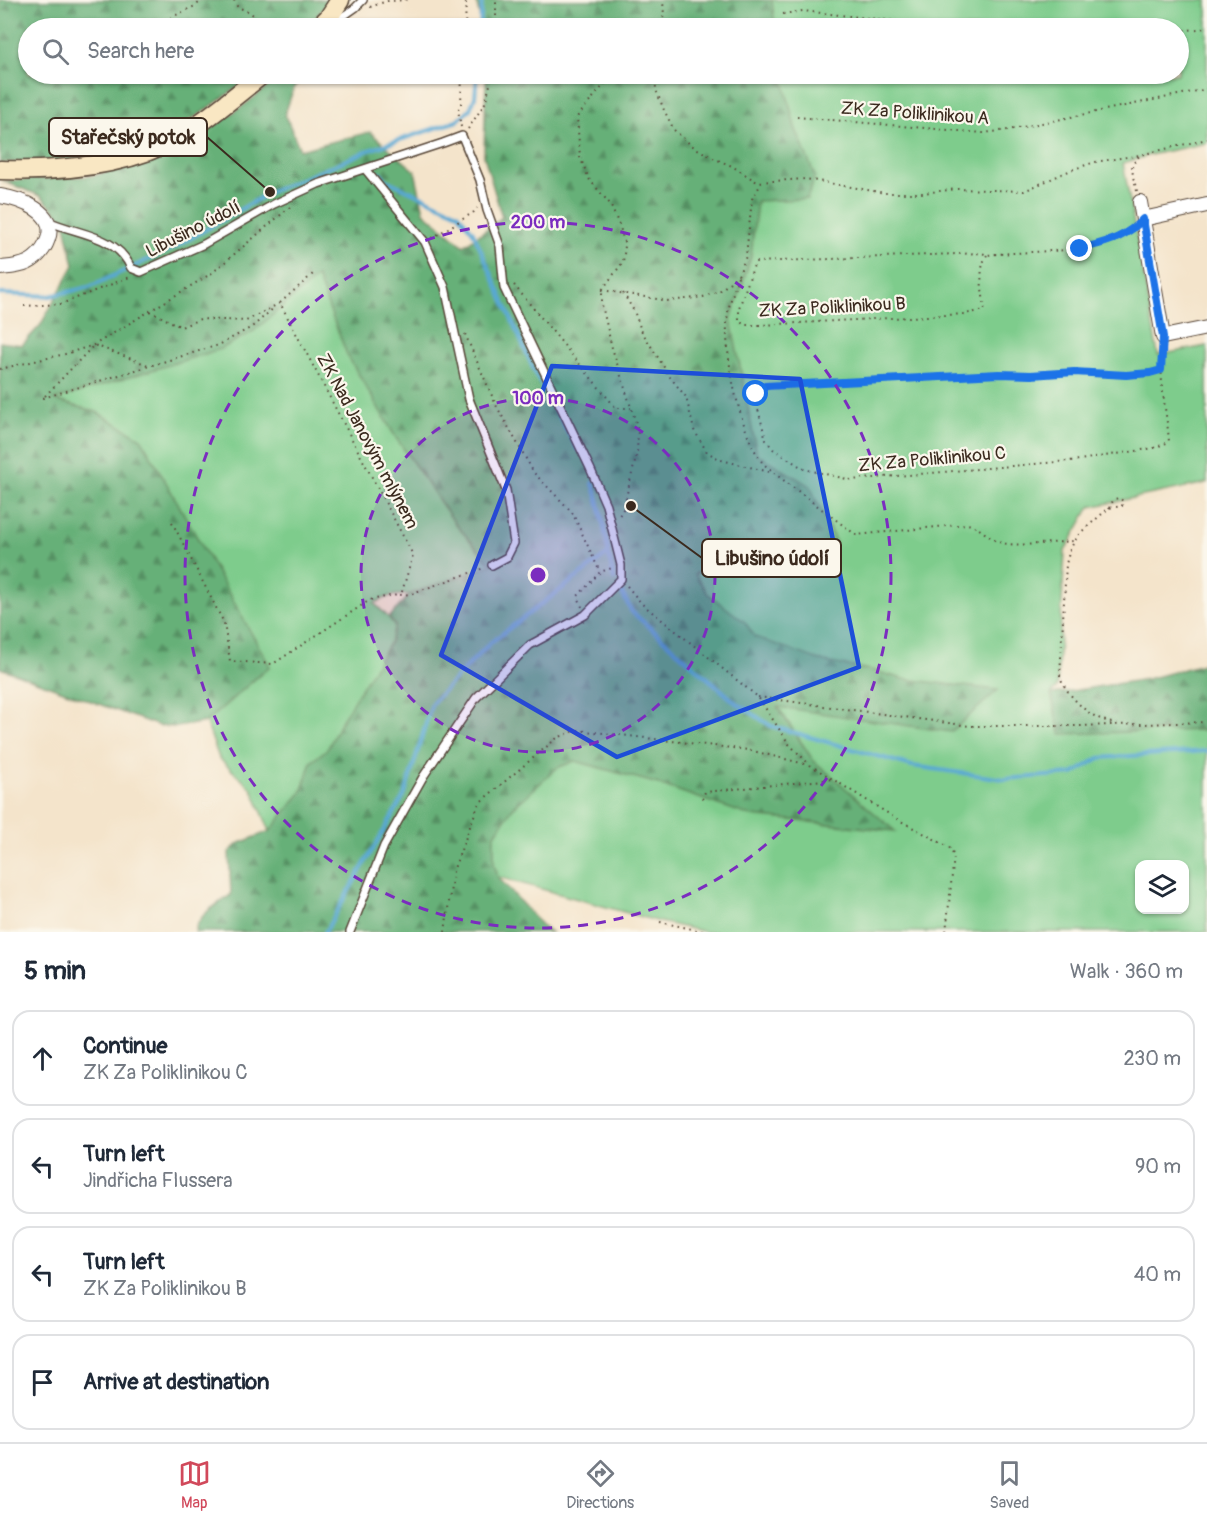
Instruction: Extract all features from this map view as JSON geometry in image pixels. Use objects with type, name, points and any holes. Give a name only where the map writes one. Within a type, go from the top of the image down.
[{"type":"main road","points":[[327,18],[344,7]]},
{"type":"main road","points":[[0,170],[80,166],[147,151],[188,131],[250,84]]},
{"type":"street","points":[[0,196],[13,198],[33,206],[48,221],[51,232],[46,245],[34,259],[19,266],[0,268]]},
{"type":"street","points":[[1140,202],[1163,348],[1207,328]]},
{"type":"street","points":[[1143,219],[1207,205]]},
{"type":"lane","points":[[334,18],[344,7],[363,0]]},
{"type":"lane","points":[[350,932],[384,846],[423,777],[476,698],[530,645],[585,615],[621,579],[621,565],[606,505],[504,288],[500,246],[483,197],[480,180],[462,136]]},
{"type":"lane","name":"Libušino údolí","points":[[48,221],[104,240],[116,248],[131,268],[141,272],[204,243],[274,204],[318,184],[462,136]]},
{"type":"lane","points":[[365,169],[425,243],[445,287],[469,399],[506,490],[514,543],[507,557],[492,565]]},
{"type":"path","points":[[172,18],[203,0]]},
{"type":"path","points":[[234,0],[238,8],[243,8],[256,18]]},
{"type":"path","points":[[344,7],[407,0]]},
{"type":"path","points":[[465,18],[466,0]]},
{"type":"path","points":[[496,0],[496,18]]},
{"type":"path","points":[[663,0],[663,18]]},
{"type":"path","points":[[783,14],[803,11],[868,18]]},
{"type":"path","points":[[1189,30],[1207,28]]},
{"type":"path","points":[[462,84],[461,104],[458,110],[462,136]]},
{"type":"path","points":[[462,136],[486,103],[491,84]]},
{"type":"path","points":[[605,84],[577,117],[580,157],[589,179],[610,204],[625,246],[623,262],[602,290],[602,305],[612,348],[638,429],[637,454],[623,509],[612,527]]},
{"type":"path","points":[[656,84],[656,90],[674,130],[691,146],[762,183],[806,180],[885,194],[957,189],[1024,191],[1095,162],[1140,155],[1207,139]]},
{"type":"path","name":"ZK Za Poliklinikou A","points":[[797,117],[983,133],[1008,130],[1207,88]]},
{"type":"path","points":[[1140,155],[1132,165],[1140,202]]},
{"type":"path","points":[[762,183],[752,199],[746,256],[728,312],[727,341],[733,387],[747,432],[763,463],[856,536],[967,524],[973,525],[1001,543],[1074,541]]},
{"type":"path","points":[[425,243],[474,212],[483,197]]},
{"type":"path","points":[[0,369],[94,345],[212,273],[291,207]]},
{"type":"path","name":"ZK Za Poliklinikou B","points":[[987,255],[983,261],[982,271],[985,310],[965,314],[762,325],[744,325],[739,320],[740,308],[755,262],[982,253],[987,255],[1080,249],[1122,236],[1135,228],[1143,219]]},
{"type":"path","name":"Libušino údolí","points":[[24,306],[61,304],[141,272]]},
{"type":"path","points":[[502,272],[616,408],[631,408]]},
{"type":"path","points":[[94,345],[43,398],[219,345],[252,327],[314,273]]},
{"type":"path","points":[[602,290],[669,301],[704,297],[721,290],[739,274]]},
{"type":"path","points":[[623,293],[634,311],[641,330],[670,377],[686,397],[694,430],[707,452],[721,460],[774,473]]},
{"type":"path","points":[[150,311],[181,327],[200,319],[246,321],[280,303]]},
{"type":"path","name":"ZK Nad Janovým mlýnem","points":[[280,303],[412,555],[401,594]]},
{"type":"path","points":[[464,330],[496,405],[528,464],[572,512],[600,572]]},
{"type":"path","points":[[94,345],[150,366]]},
{"type":"path","name":"ZK Za Poliklinikou C","points":[[1161,370],[1126,375],[1074,372],[765,386],[756,394],[766,440],[773,449],[804,469],[851,480],[1057,463],[1125,453],[1169,442],[1161,370],[1163,348]]},
{"type":"path","points":[[1109,508],[1122,506],[1123,501],[1119,498],[1114,499],[1109,508],[1079,534],[1070,549],[1066,564],[1060,676],[1062,684],[1084,709],[1093,716],[1117,725]]},
{"type":"path","points":[[172,522],[224,623],[230,661],[273,664],[370,600],[410,594],[492,565]]},
{"type":"path","points":[[585,615],[578,596],[600,572],[621,565]]},
{"type":"path","points":[[621,579],[642,604],[758,697],[789,744],[810,765],[897,819],[949,847],[954,856],[946,932]]},
{"type":"path","points":[[758,697],[970,726],[1021,727],[1207,722]]},
{"type":"path","points":[[445,932],[453,871],[479,803],[557,738],[577,730],[588,731],[749,750],[810,765]]},
{"type":"path","points":[[702,799],[705,792],[833,779]]},
{"type":"path","points":[[660,922],[706,932]]},
{"type":"highlighted area","points":[[552,366],[800,379],[859,667],[617,757],[441,655]]},
{"type":"green space","points":[[0,0],[331,0],[315,18],[18,18],[18,84],[242,84],[197,116],[161,135],[91,159],[0,163]]},
{"type":"green space","points":[[476,0],[772,0],[774,18],[480,18]]},
{"type":"green space","points":[[772,0],[1207,0],[1207,143],[1123,163],[1158,355],[1207,346],[1207,483],[1090,507],[1065,551],[1057,687],[1051,694],[1060,734],[1207,730],[1207,932],[706,932],[660,922],[498,877],[494,863],[494,836],[512,809],[557,768],[575,761],[658,784],[751,816],[895,831],[813,760],[778,707],[951,732],[998,690],[904,679],[871,670],[825,662],[755,637],[745,622],[707,593],[695,574],[728,563],[836,543],[810,486],[757,454],[731,320],[751,257],[757,201],[807,199],[815,176],[795,127],[784,84],[1189,84],[1189,18],[774,18]]},
{"type":"green space","points":[[271,84],[297,84],[285,114],[300,150],[370,132],[415,171],[424,212],[464,246],[502,217],[484,156],[486,84],[784,84],[795,127],[816,176],[807,199],[757,201],[751,257],[731,320],[757,454],[810,486],[837,544],[728,563],[695,574],[707,593],[745,622],[755,637],[904,679],[999,690],[951,732],[778,708],[813,760],[897,831],[751,816],[658,784],[575,761],[557,768],[512,809],[494,836],[494,863],[498,877],[544,928],[551,932],[195,932],[204,915],[231,895],[229,852],[238,844],[270,831],[301,793],[311,762],[328,748],[395,626],[389,618],[410,594],[492,565],[456,525],[396,438],[347,355],[317,277],[254,331],[221,349],[55,400],[97,412],[141,438],[270,666],[206,722],[177,727],[159,726],[0,668],[0,342],[22,345],[40,326],[74,265],[64,220],[41,196],[3,181],[94,176],[168,151],[206,132]]},
{"type":"green space","points":[[317,277],[347,355],[396,438],[456,525],[492,565],[410,594],[390,596],[374,603],[395,626],[390,642],[340,723],[328,748],[311,762],[301,793],[270,831],[252,789],[219,758],[206,722],[270,666],[141,438],[97,412],[54,400],[221,349],[254,331]]},
{"type":"green space","points":[[1207,663],[1207,730],[1060,734],[1051,694],[1147,679]]},
{"type":"waterway","points":[[481,18],[482,0]]},
{"type":"waterway","points":[[0,294],[50,296],[89,287],[176,247],[270,192],[372,149],[457,121],[470,109],[475,97],[476,84]]},
{"type":"waterway","points":[[380,172],[386,180],[458,213],[473,232],[536,375],[578,449]]},
{"type":"waterway","points":[[593,483],[614,579]]},
{"type":"waterway","points":[[325,932],[405,794],[432,703],[490,643],[608,554]]},
{"type":"waterway","points":[[622,593],[632,612],[735,702],[771,726],[912,766],[1004,779],[1073,774],[1099,758],[1207,751]]},
{"type":"place","name":"Stařečský potok","points":[[270,192]]},
{"type":"place","name":"Libušino údolí","points":[[631,506]]},
{"type":"route","points":[[756,394],[765,386],[999,374],[1031,375],[1074,372],[1126,375],[1161,370],[1163,337],[1143,219],[1135,228],[1122,236],[1080,249]]}]
